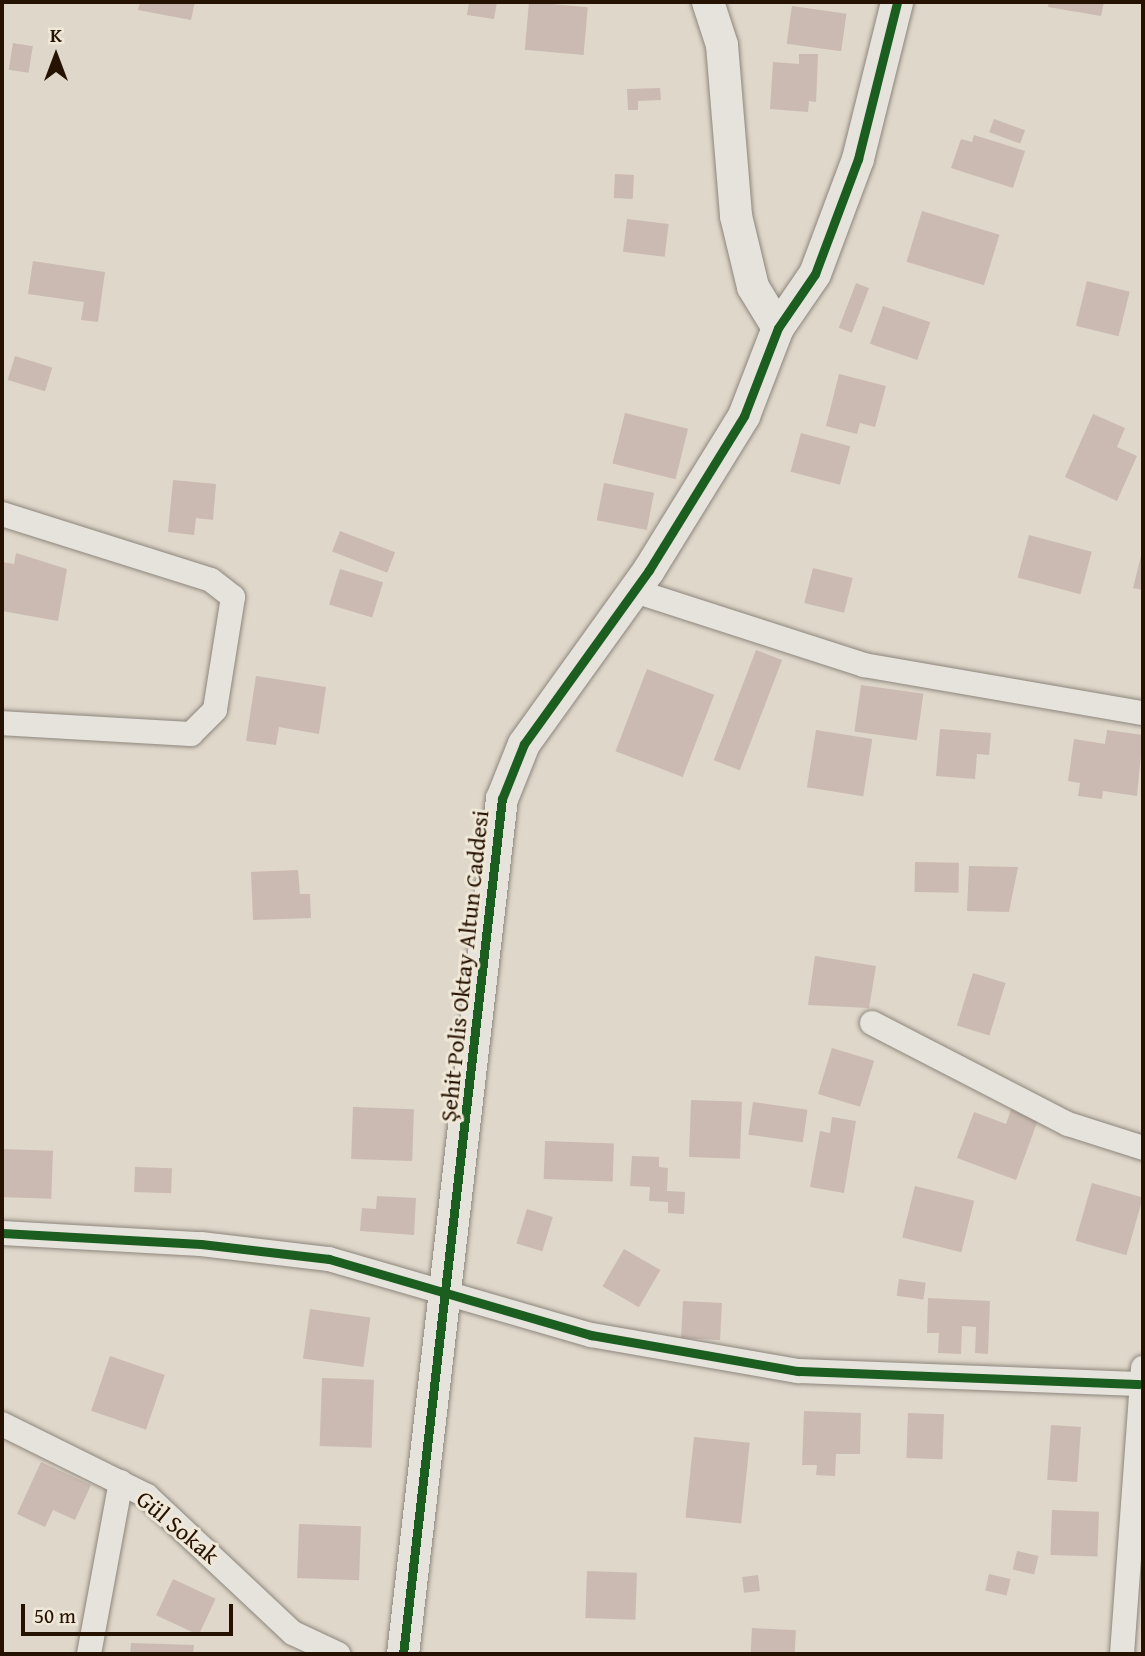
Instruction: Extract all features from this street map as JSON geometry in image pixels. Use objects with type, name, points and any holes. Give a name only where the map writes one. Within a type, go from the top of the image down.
[{"type":"street","points":[[708,2],[722,45],[736,216],[753,287],[778,328]]},
{"type":"street","name":"Şehit Polis Oktay Altun Caddesi","points":[[403,1654],[449,1290],[502,799],[524,744],[635,591],[744,416],[778,328],[815,274],[858,159],[897,2]]},
{"type":"street","points":[[2,514],[211,580],[233,597],[215,710],[191,734],[2,723]]},
{"type":"street","points":[[635,591],[864,665],[1143,713]]},
{"type":"street","points":[[872,1023],[1068,1124],[1143,1148]]},
{"type":"street","points":[[2,1233],[201,1244],[329,1259],[449,1290],[591,1335],[798,1371],[1141,1376],[1122,1654]]},
{"type":"street","name":"Gül Sokak","points":[[2,1424],[147,1496],[293,1633],[338,1654]]},
{"type":"street","points":[[89,1654],[121,1482]]},
{"type":"building","points":[[140,2],[195,2],[191,20],[138,10]]},
{"type":"building","points":[[469,2],[497,2],[494,19],[467,15]]},
{"type":"building","points":[[529,2],[588,7],[584,55],[525,50]]},
{"type":"building","points":[[1049,2],[1104,2],[1101,16],[1048,7]]},
{"type":"building","points":[[792,6],[846,14],[841,51],[787,44]]},
{"type":"building","points":[[13,43],[33,46],[29,73],[9,70]]},
{"type":"building","points":[[799,54],[818,54],[816,102],[809,101],[808,112],[770,109],[773,62],[799,64]]},
{"type":"building","points":[[660,88],[661,100],[638,101],[638,110],[628,110],[627,89]]},
{"type":"building","points":[[994,119],[1025,130],[1020,143],[989,132]]},
{"type":"building","points":[[974,135],[1025,151],[1013,188],[951,168],[961,139],[972,142]]},
{"type":"building","points":[[615,174],[634,175],[633,199],[614,198]]},
{"type":"building","points":[[922,211],[999,235],[984,285],[907,262]]},
{"type":"building","points":[[627,219],[669,224],[665,257],[623,252]]},
{"type":"building","points":[[33,261],[105,272],[98,322],[81,320],[84,302],[28,294]]},
{"type":"building","points":[[1087,281],[1130,292],[1119,336],[1076,326]]},
{"type":"building","points":[[856,283],[869,288],[852,333],[839,328]]},
{"type":"building","points":[[883,306],[930,322],[917,360],[870,344]]},
{"type":"building","points":[[15,356],[52,367],[45,391],[8,380]]},
{"type":"building","points":[[839,374],[886,386],[875,427],[860,423],[857,434],[826,426]]},
{"type":"building","points":[[625,413],[688,429],[675,479],[612,463]]},
{"type":"building","points":[[1093,414],[1125,428],[1117,447],[1137,456],[1117,501],[1065,477]]},
{"type":"building","points":[[801,433],[850,446],[840,485],[791,472]]},
{"type":"building","points":[[173,480],[216,484],[213,520],[196,518],[194,535],[168,532]]},
{"type":"building","points":[[604,483],[654,493],[647,530],[597,520]]},
{"type":"building","points":[[340,531],[395,552],[387,573],[332,552]]},
{"type":"building","points":[[1029,535],[1092,552],[1080,594],[1018,578]]},
{"type":"building","points":[[1143,548],[1143,590],[1133,588]]},
{"type":"building","points":[[16,553],[67,569],[58,621],[2,611],[2,562],[14,564]]},
{"type":"building","points":[[813,568],[853,578],[844,613],[804,603]]},
{"type":"building","points":[[340,569],[383,582],[372,618],[329,604]]},
{"type":"building","points":[[756,650],[782,660],[740,770],[714,760]]},
{"type":"building","points":[[647,669],[714,695],[683,777],[615,751]]},
{"type":"building","points":[[256,676],[326,687],[319,734],[279,727],[276,745],[246,741]]},
{"type":"building","points":[[861,685],[923,694],[917,740],[854,732]]},
{"type":"building","points":[[940,729],[991,733],[989,755],[977,754],[975,779],[936,776]]},
{"type":"building","points":[[816,730],[872,739],[863,796],[807,787]]},
{"type":"building","points":[[1107,730],[1143,735],[1137,796],[1103,791],[1102,799],[1078,796],[1080,783],[1068,781],[1074,739],[1105,744]]},
{"type":"building","points":[[915,862],[959,863],[958,893],[914,892]]},
{"type":"building","points":[[969,866],[1018,867],[1009,912],[967,911]]},
{"type":"building","points":[[298,870],[300,894],[310,894],[311,918],[253,920],[251,872]]},
{"type":"building","points":[[815,956],[876,966],[869,1008],[808,1005]]},
{"type":"building","points":[[973,973],[1006,983],[989,1036],[957,1026]]},
{"type":"building","points":[[832,1048],[874,1061],[860,1107],[818,1094]]},
{"type":"building","points":[[691,1100],[742,1102],[740,1159],[689,1157]]},
{"type":"building","points":[[753,1102],[807,1110],[803,1142],[748,1135]]},
{"type":"building","points":[[353,1107],[414,1109],[412,1161],[351,1159]]},
{"type":"building","points":[[1012,1107],[1039,1117],[1016,1180],[957,1158],[974,1112],[1006,1124]]},
{"type":"building","points":[[832,1117],[856,1121],[844,1193],[810,1187],[820,1131],[830,1133]]},
{"type":"building","points":[[545,1141],[614,1143],[613,1181],[544,1179]]},
{"type":"building","points":[[2,1149],[53,1151],[51,1199],[2,1197]]},
{"type":"building","points":[[632,1156],[659,1157],[659,1167],[668,1168],[667,1191],[685,1192],[684,1214],[668,1213],[668,1202],[649,1201],[650,1187],[630,1186]]},
{"type":"building","points":[[135,1167],[172,1168],[171,1193],[134,1192]]},
{"type":"building","points":[[1092,1183],[1143,1198],[1126,1255],[1075,1241]]},
{"type":"building","points":[[915,1186],[974,1201],[961,1252],[902,1237]]},
{"type":"building","points":[[377,1196],[416,1198],[414,1235],[360,1231],[362,1208],[376,1209]]},
{"type":"building","points":[[527,1209],[553,1217],[542,1251],[516,1243]]},
{"type":"building","points":[[624,1249],[660,1270],[639,1307],[602,1286]]},
{"type":"building","points":[[899,1279],[926,1283],[923,1300],[897,1296]]},
{"type":"building","points":[[928,1298],[990,1301],[988,1354],[975,1353],[976,1327],[962,1326],[961,1354],[938,1353],[939,1333],[927,1333]]},
{"type":"building","points":[[683,1301],[722,1303],[720,1340],[681,1338]]},
{"type":"building","points":[[310,1309],[370,1317],[363,1367],[303,1359]]},
{"type":"building","points":[[110,1356],[165,1375],[146,1430],[91,1411]]},
{"type":"building","points":[[322,1378],[374,1380],[372,1448],[320,1446]]},
{"type":"building","points":[[804,1411],[861,1413],[860,1454],[836,1454],[835,1476],[816,1475],[817,1465],[802,1465]]},
{"type":"building","points":[[908,1413],[944,1414],[942,1459],[906,1458]]},
{"type":"building","points":[[1051,1425],[1081,1427],[1077,1482],[1047,1480]]},
{"type":"building","points":[[694,1437],[750,1443],[741,1523],[686,1518]]},
{"type":"building","points":[[41,1462],[91,1485],[75,1520],[53,1510],[45,1527],[17,1514]]},
{"type":"building","points":[[1052,1510],[1099,1512],[1097,1557],[1050,1555]]},
{"type":"building","points":[[299,1524],[361,1526],[359,1580],[297,1578]]},
{"type":"building","points":[[1017,1551],[1038,1556],[1034,1574],[1013,1570]]},
{"type":"building","points":[[587,1571],[637,1573],[635,1620],[585,1618]]},
{"type":"building","points":[[989,1574],[1010,1579],[1007,1596],[985,1591]]},
{"type":"building","points":[[758,1575],[760,1591],[744,1593],[742,1577]]},
{"type":"building","points":[[173,1579],[216,1599],[199,1635],[156,1615]]},
{"type":"building","points":[[752,1628],[796,1630],[795,1654],[751,1654]]},
{"type":"building","points":[[131,1643],[194,1645],[193,1654],[130,1654]]},
{"type":"cycle path","points":[[403,1654],[502,799],[524,744],[649,570],[744,416],[778,328],[815,274],[858,159],[897,2]]},
{"type":"cycle path","points":[[2,1233],[201,1244],[329,1259],[591,1335],[798,1371],[1139,1384]]}]
